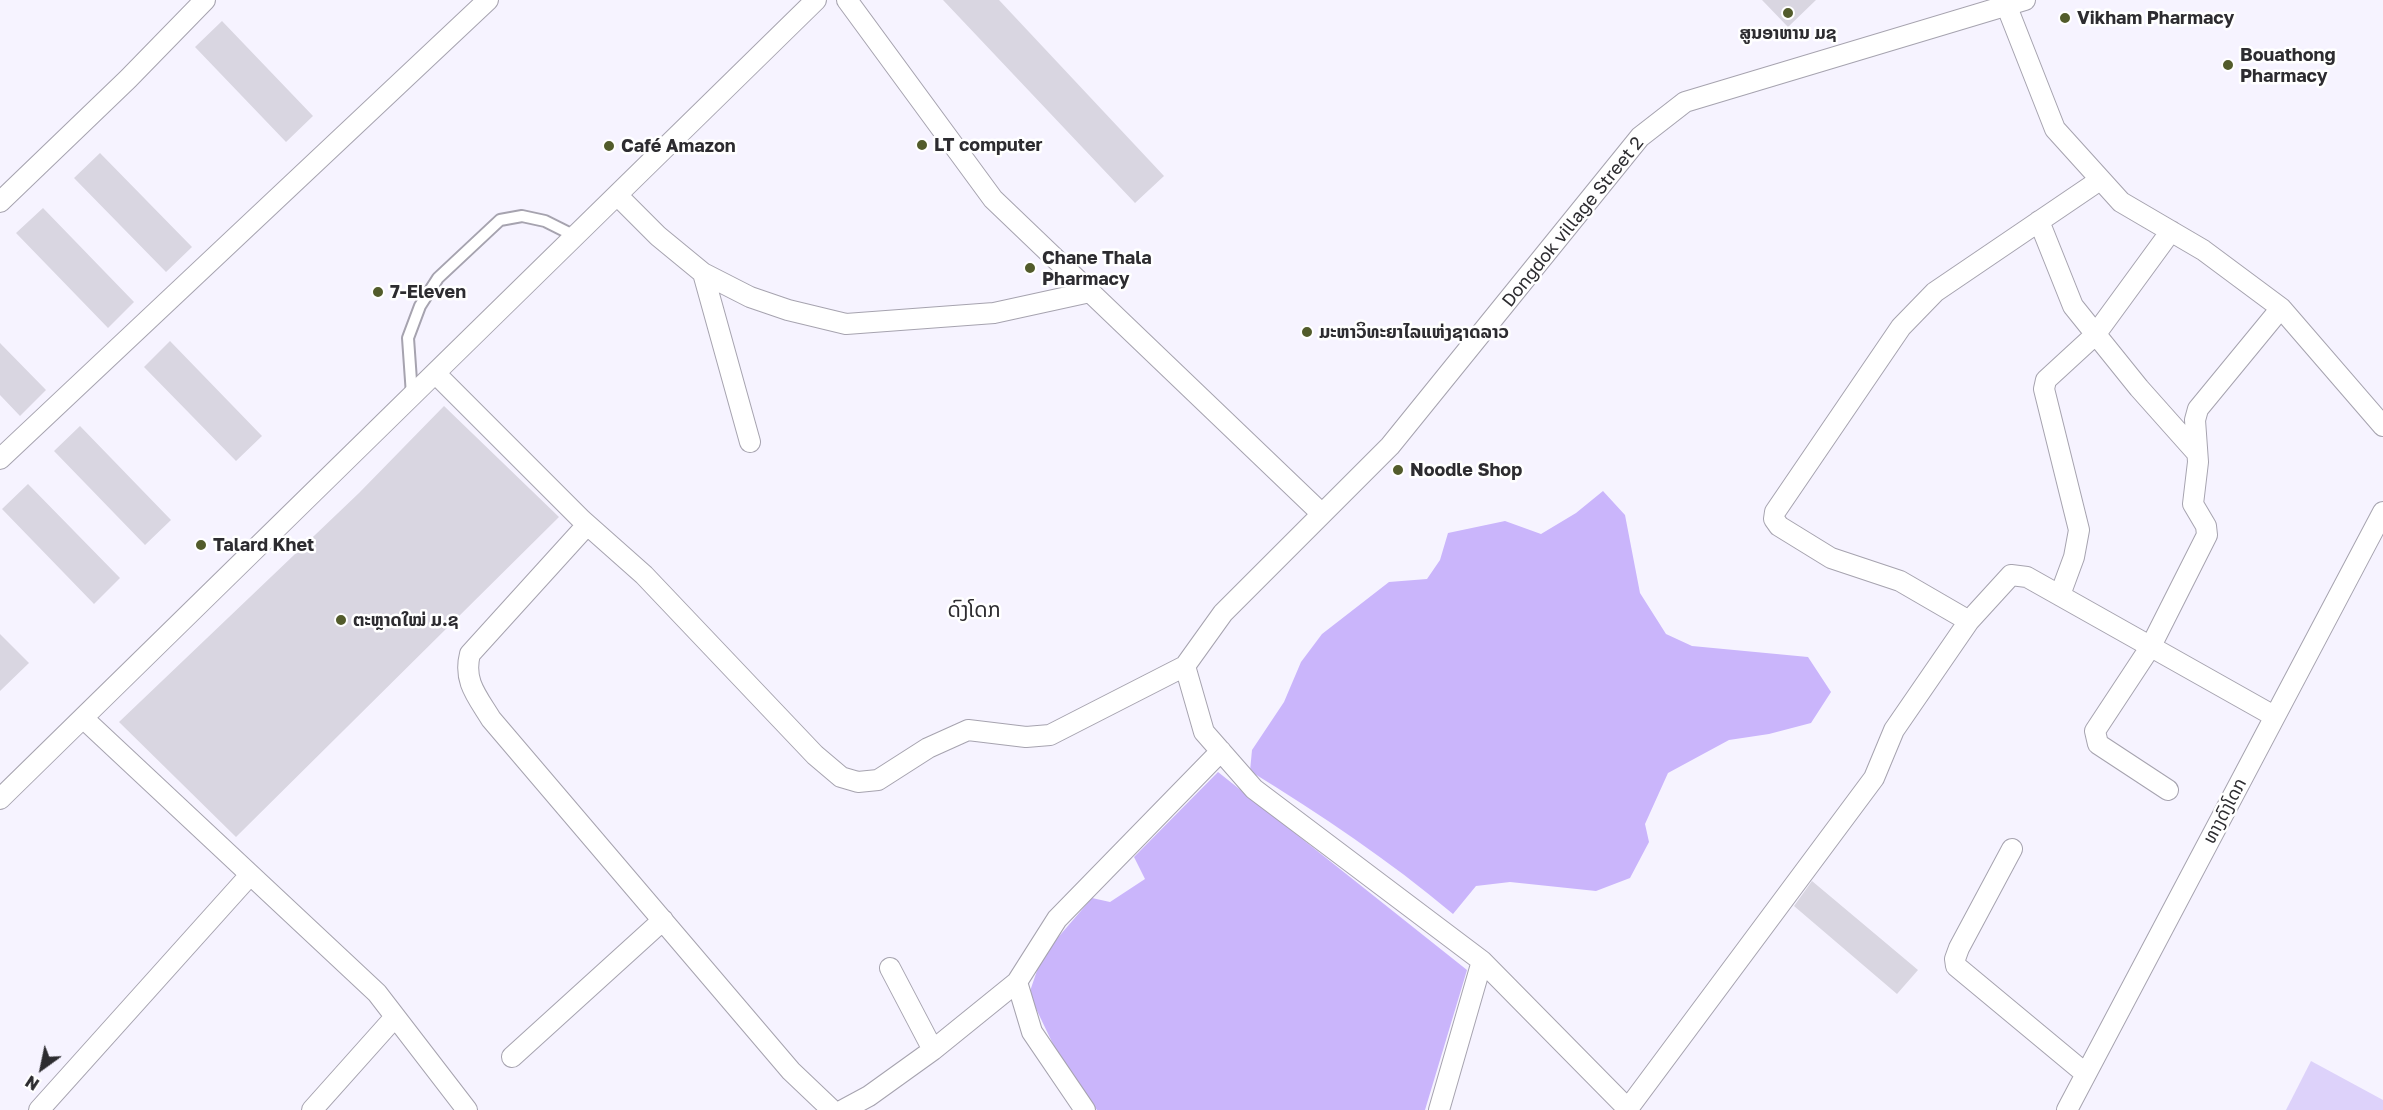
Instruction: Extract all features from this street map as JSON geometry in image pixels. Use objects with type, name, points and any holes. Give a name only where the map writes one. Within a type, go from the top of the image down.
[{"type":"street","points":[[0,202],[206,0]]},
{"type":"street","points":[[0,459],[488,0]]},
{"type":"street","points":[[0,799],[816,0]]},
{"type":"street","points":[[847,0],[993,199],[1321,513]]},
{"type":"street","points":[[2016,3],[2055,129],[2121,202],[2203,250],[2281,308],[2383,426]]},
{"type":"street","name":"Dongdok village Street 2","points":[[1185,666],[1222,613],[1390,446],[1640,137],[1685,102],[2016,3]]},
{"type":"street","points":[[1969,621],[1900,581],[1831,558],[1779,526],[1774,519],[1775,512],[1901,327],[1935,292],[2100,180]]},
{"type":"street","points":[[617,195],[658,236],[703,273],[759,300],[846,324],[994,313],[1090,292]]},
{"type":"street","points":[[2039,221],[2064,290],[2073,306],[2095,335],[2196,452]]},
{"type":"street","points":[[2060,595],[2074,557],[2079,530],[2044,389],[2051,375],[2095,335],[2171,231]]},
{"type":"street","points":[[703,273],[750,442]]},
{"type":"street","points":[[2168,790],[2098,744],[2095,731],[2151,646],[2207,535],[2206,525],[2193,504],[2198,462],[2195,420],[2198,409],[2281,308]]},
{"type":"street","points":[[435,373],[587,525],[644,575],[815,755],[841,777],[858,782],[878,780],[928,748],[968,730],[1026,737],[1050,735],[1185,666],[1204,732],[1254,789],[1482,961],[1628,1110],[1874,778],[1894,730],[1969,621],[2011,575],[2027,577],[2274,716]]},
{"type":"street","name":"ທາງດົງໂດກ","points":[[2067,1110],[2383,512]]},
{"type":"street","points":[[587,525],[470,654],[466,669],[469,683],[491,719],[791,1071],[832,1110]]},
{"type":"street","points":[[83,718],[377,993],[467,1110]]},
{"type":"street","points":[[843,1110],[869,1096],[933,1050],[1017,982],[1058,919],[1221,751]]},
{"type":"street","points":[[2012,849],[1959,948],[1954,959],[1956,966],[2086,1074]]},
{"type":"street","points":[[39,1110],[250,875]]},
{"type":"street","points":[[512,1057],[663,920]]},
{"type":"street","points":[[1439,1110],[1482,961]]},
{"type":"street","points":[[890,969],[933,1050]]},
{"type":"street","points":[[1017,982],[1032,1032],[1084,1110]]},
{"type":"street","points":[[312,1110],[395,1017]]},
{"type":"lane","points":[[412,395],[408,338],[420,306],[438,278],[500,220],[522,216],[545,221],[575,236]]},
{"type":"shaded area","points":[[1603,491],[1625,515],[1640,593],[1666,634],[1692,646],[1808,657],[1831,692],[1811,723],[1769,734],[1729,740],[1668,773],[1645,824],[1649,842],[1630,878],[1596,891],[1510,882],[1476,886],[1453,914],[1354,839],[1250,771],[1252,750],[1284,702],[1301,662],[1322,634],[1389,582],[1427,579],[1440,560],[1448,533],[1505,521],[1541,534],[1576,513]]},
{"type":"shaded area","points":[[1218,772],[1467,970],[1425,1110],[1097,1110],[1063,1065],[1029,994],[1042,956],[1092,898],[1110,902],[1145,879],[1134,857]]},
{"type":"shaded area","points":[[2311,1061],[2383,1100],[2383,1110],[2286,1110]]},
{"type":"building","points":[[943,0],[999,0],[1164,176],[1135,203]]},
{"type":"building","name":"ສູນອາຫານ ມຊ","points":[[1762,0],[1816,0],[1788,27]]},
{"type":"building","points":[[222,21],[313,116],[286,142],[195,47]]},
{"type":"building","points":[[100,153],[192,247],[166,272],[74,178]]},
{"type":"building","points":[[43,208],[134,302],[108,328],[16,233]]},
{"type":"building","points":[[170,341],[262,436],[236,461],[144,367]]},
{"type":"building","points":[[0,343],[46,390],[20,416],[0,395]]},
{"type":"building","name":"ຕະຫຼາດໃໝ່ ມ.ຊ","points":[[444,406],[559,517],[236,837],[119,722],[359,493]]},
{"type":"building","points":[[80,426],[171,520],[145,545],[54,451]]},
{"type":"building","points":[[28,484],[120,578],[94,604],[2,509]]},
{"type":"building","points":[[0,634],[29,663],[0,691]]},
{"type":"building","points":[[1812,881],[1918,970],[1897,994],[1794,906]]},
{"type":"place","name":"ສູນອາຫານ ມຊ","points":[[1788,13]]},
{"type":"place","name":"Vikham Pharmacy","points":[[2065,18]]},
{"type":"place","name":"Bouathong Pharmacy","points":[[2228,65]]},
{"type":"place","name":"LT computer","points":[[922,145]]},
{"type":"place","name":"Café Amazon","points":[[609,146]]},
{"type":"place","name":"Chane Thala Pharmacy","points":[[1030,268]]},
{"type":"place","name":"7-Eleven","points":[[378,292]]},
{"type":"place","name":"ມະຫາວິທະຍາໄລແຫ່ງຊາດລາວ","points":[[1307,332]]},
{"type":"place","name":"Noodle Shop","points":[[1398,470]]},
{"type":"place","name":"Talard Khet","points":[[201,545]]},
{"type":"place","name":"ຕະຫຼາດໃໝ່ ມ.ຊ","points":[[341,620]]},
{"type":"district","name":"ດົງໂດກ","points":[[974,610]]}]
